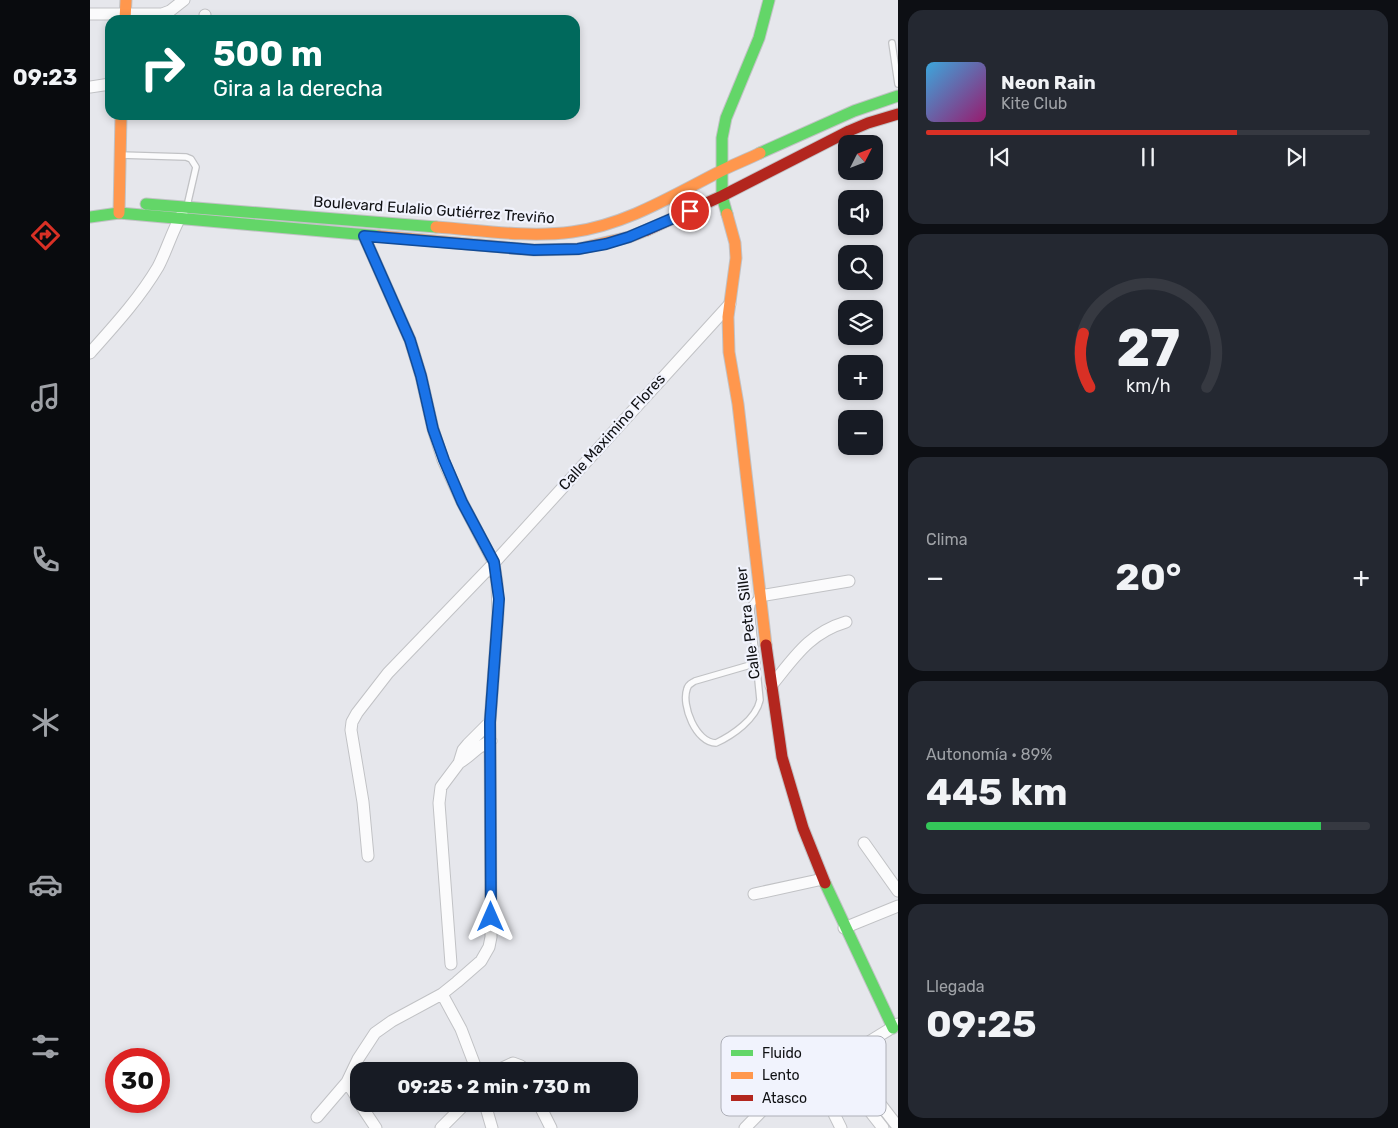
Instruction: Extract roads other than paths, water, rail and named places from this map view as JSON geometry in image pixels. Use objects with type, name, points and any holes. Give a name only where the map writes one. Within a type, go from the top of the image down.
[{"type":"main road","points":[[125,15],[126,0]]},
{"type":"main road","name":"Calle Petra Siller","points":[[769,0],[759,38],[726,118],[722,138],[722,196],[736,258],[727,325],[728,352],[738,404],[770,686],[782,757],[801,821],[823,879],[844,928],[896,1026]]},
{"type":"main road","name":"Boulevard Eulalio Gutiérrez Treviño","points":[[90,207],[187,206],[471,230],[550,234],[594,228],[650,208],[721,171],[854,111],[898,96]]},
{"type":"main road","name":"Boulevard Eulalio Gutiérrez Treviño","points":[[90,217],[119,208],[180,218],[330,233],[534,250],[578,249],[629,237],[649,229],[722,196],[849,131],[898,114]]},
{"type":"main road","points":[[119,208],[121,120]]},
{"type":"main road","points":[[330,219],[330,233]]},
{"type":"main road","points":[[471,230],[471,245]]},
{"type":"street","points":[[153,15],[170,11],[184,0]]},
{"type":"street","points":[[90,14],[105,16]]},
{"type":"street","points":[[90,87],[105,85]]},
{"type":"street","points":[[90,353],[126,312],[152,277],[173,230],[187,206]]},
{"type":"street","points":[[317,1117],[347,1082],[358,1059],[375,1033],[392,1021],[442,994],[481,962],[491,937],[490,722],[499,599],[494,562],[462,502],[444,460],[433,429],[421,376],[410,340],[364,236]]},
{"type":"street","name":"Calle Maximino Flores","points":[[368,856],[363,802],[352,739],[352,722],[363,704],[388,673],[494,562],[731,302]]},
{"type":"street","points":[[760,596],[848,581]]},
{"type":"street","points":[[770,686],[804,646],[830,626],[846,622]]},
{"type":"street","points":[[451,964],[439,802],[440,787],[459,762],[468,744],[490,722]]},
{"type":"street","points":[[459,762],[482,744],[491,742]]},
{"type":"street","points":[[864,843],[898,891]]},
{"type":"street","points":[[754,894],[823,879]]},
{"type":"street","points":[[844,928],[898,906]]},
{"type":"street","points":[[442,994],[461,1029],[474,1062]]},
{"type":"street","points":[[879,1036],[896,1026]]},
{"type":"street","points":[[347,1082],[350,1087]]},
{"type":"street","points":[[366,1112],[376,1128]]},
{"type":"street","points":[[441,1128],[457,1112]]},
{"type":"street","points":[[487,1112],[492,1128]]},
{"type":"street","points":[[543,1112],[551,1128]]},
{"type":"street","points":[[886,1112],[898,1127]]},
{"type":"street","points":[[745,1128],[757,1116]]},
{"type":"street","points":[[835,1116],[841,1128]]},
{"type":"street","points":[[873,1116],[883,1128]]},
{"type":"lane","points":[[892,43],[898,84]]},
{"type":"lane","points":[[120,155],[186,157],[191,159],[196,167],[187,206]]},
{"type":"lane","points":[[757,663],[696,681],[687,687],[686,692],[690,716],[696,732],[706,740],[713,743],[723,739],[746,722],[756,710],[760,700],[757,663],[751,606],[753,601],[760,596]]}]
